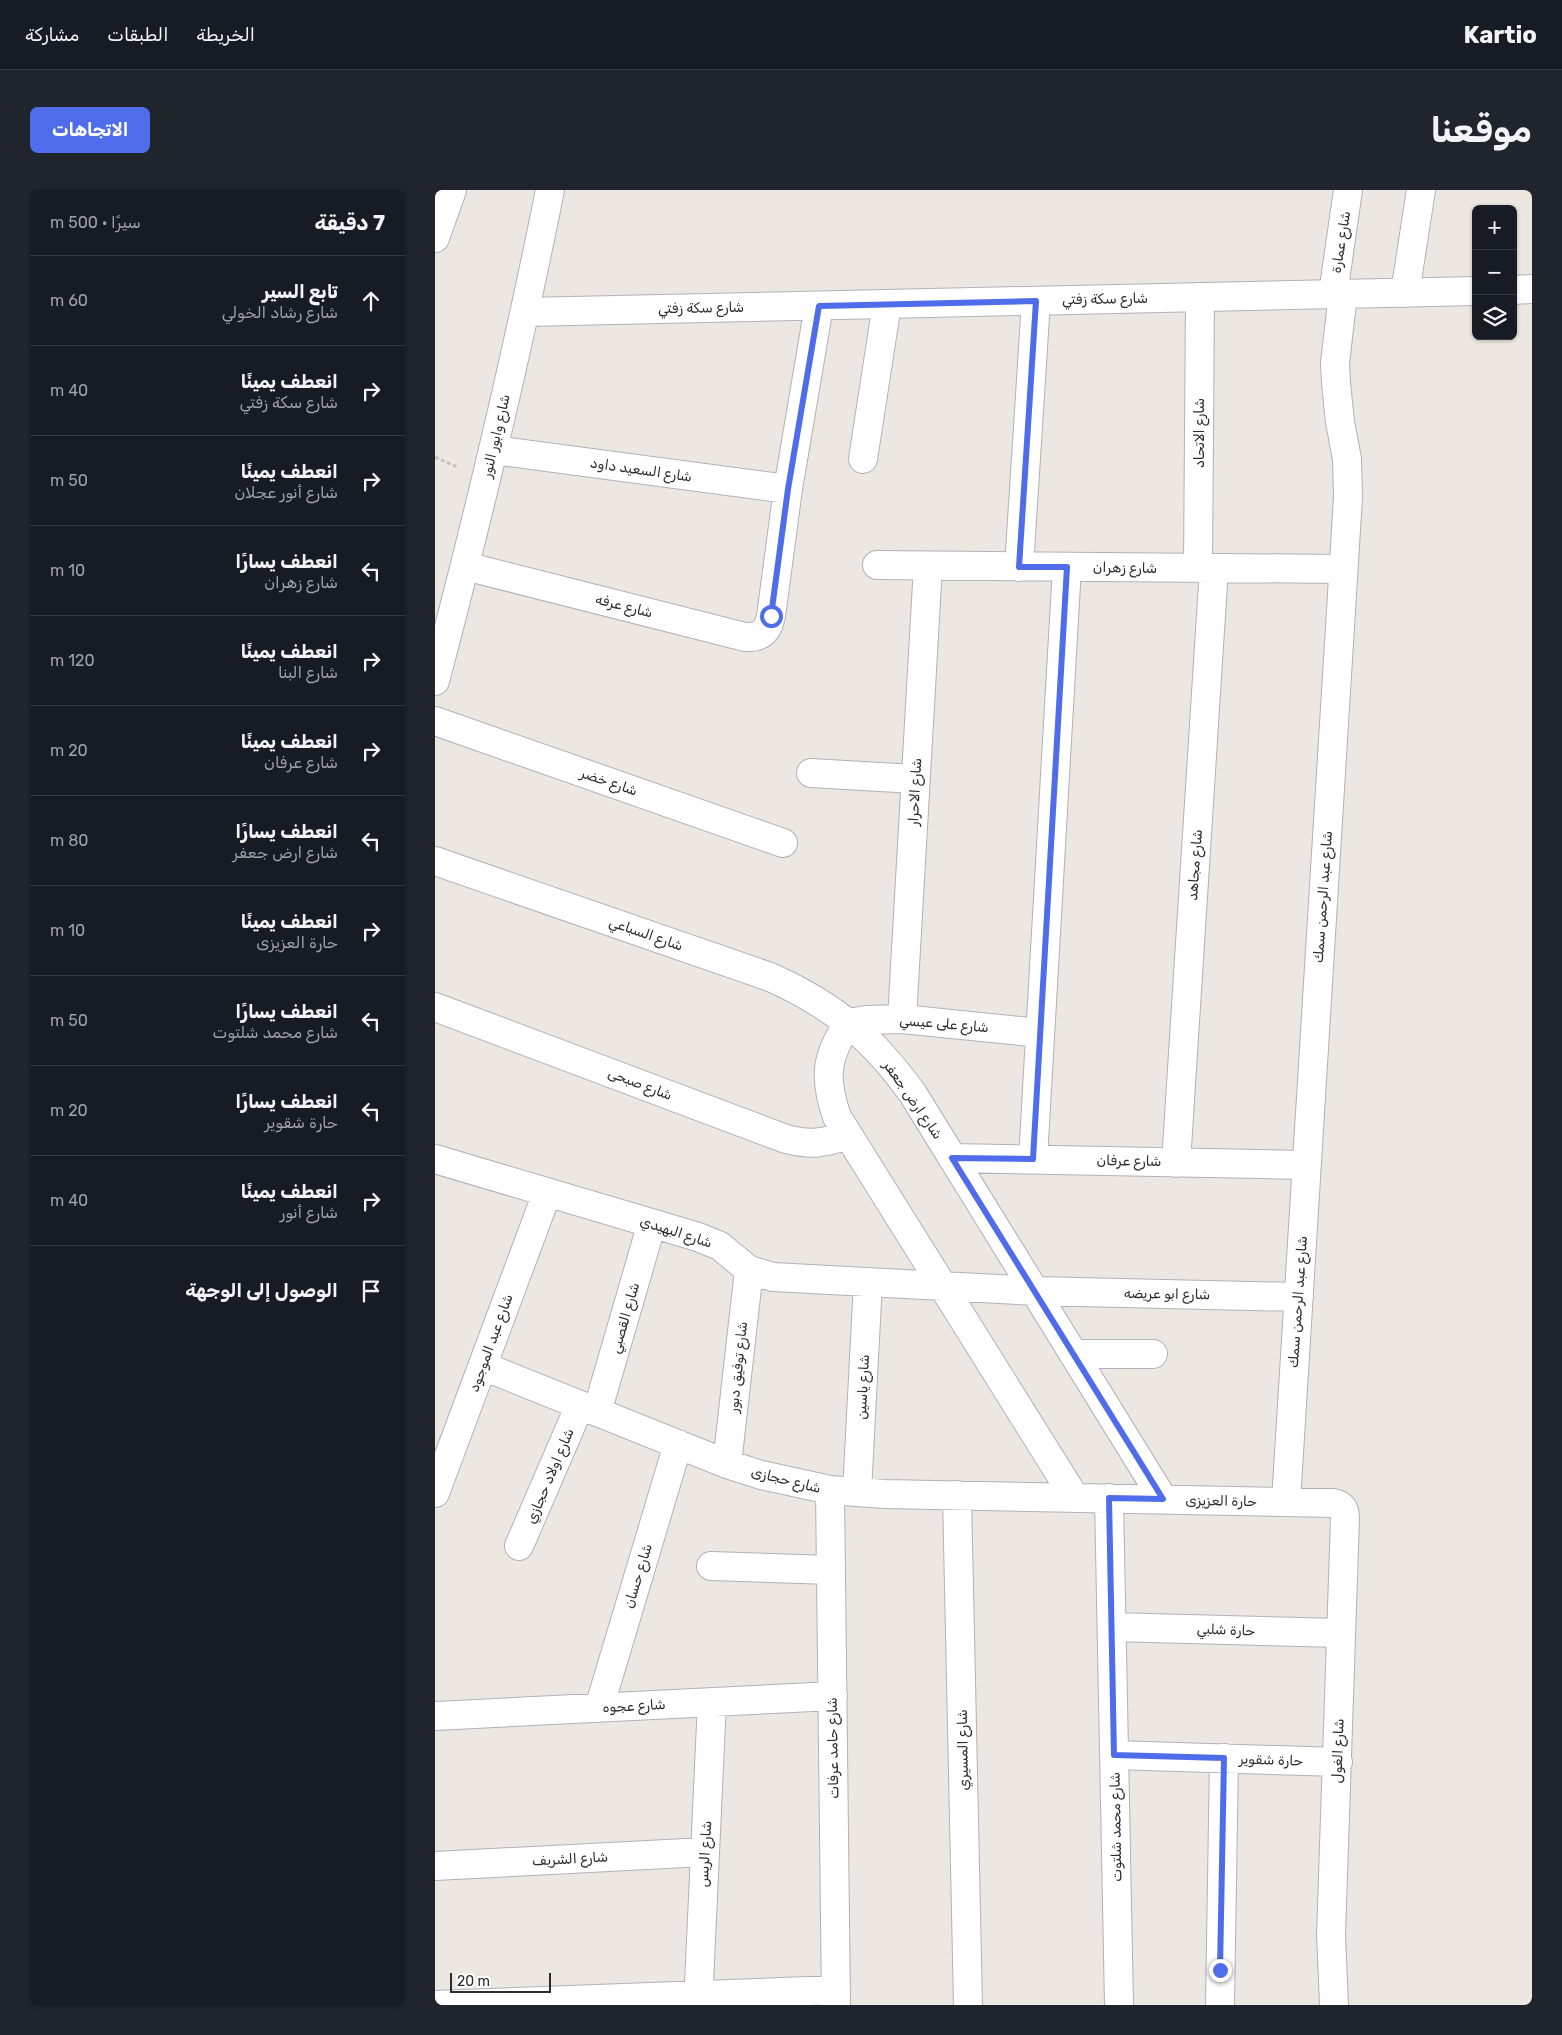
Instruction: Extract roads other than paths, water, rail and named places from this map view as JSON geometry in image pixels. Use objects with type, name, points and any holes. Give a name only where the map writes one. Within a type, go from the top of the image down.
[{"type":"street","points":[[435,238],[452,190]]},
{"type":"street","name":"شارع وابور النور","points":[[435,681],[493,450],[525,312],[550,190]]},
{"type":"street","name":"شارع عمارة","points":[[1338,294],[1349,190]]},
{"type":"street","points":[[1405,293],[1421,190]]},
{"type":"street","points":[[1517,290],[1532,289]]},
{"type":"street","name":"شارع سكة زفتي","points":[[525,312],[1472,291]]},
{"type":"street","name":"شارع عبد الرحمن سمك","points":[[1285,1502],[1348,478],[1347,459],[1337,402],[1335,363],[1338,294]]},
{"type":"street","name":"شارع الاتحاد","points":[[1200,297],[1206,568]]},
{"type":"street","points":[[1019,567],[1036,301]]},
{"type":"street","points":[[863,459],[887,304]]},
{"type":"street","points":[[788,489],[819,306]]},
{"type":"street","name":"شارع السعيد داود","points":[[493,450],[788,489]]},
{"type":"street","name":"شارع عرفه","points":[[465,566],[745,637],[752,637],[763,633],[771,616],[788,489]]},
{"type":"street","name":"شارع زهران","points":[[877,565],[1343,569]]},
{"type":"street","name":"شارع الاحرار","points":[[902,1019],[928,566]]},
{"type":"street","points":[[1033,1159],[1067,567]]},
{"type":"street","name":"شارع مجاهد","points":[[1176,1162],[1206,568]]},
{"type":"street","name":"شارع خضر","points":[[435,721],[783,844]]},
{"type":"street","points":[[811,773],[915,779]]},
{"type":"street","name":"شارع السباعي","points":[[435,861],[770,977],[798,989],[824,1004],[849,1023]]},
{"type":"street","name":"شارع صبحى","points":[[435,1007],[786,1139],[801,1143],[817,1143],[833,1140],[847,1134]]},
{"type":"street","name":"شارع على عيسي","points":[[849,1023],[884,1018],[1040,1033]]},
{"type":"street","points":[[849,1023],[837,1040],[831,1058],[828,1078],[830,1098],[837,1117],[1075,1498]]},
{"type":"street","name":"شارع ارض جعفر","points":[[849,1023],[867,1038],[899,1075],[1163,1499]]},
{"type":"street","name":"شارع عرفان","points":[[952,1158],[1306,1165]]},
{"type":"street","name":"شارع البهيدي","points":[[435,1159],[709,1241],[720,1246],[749,1270],[773,1277],[1035,1291]]},
{"type":"street","name":"شارع عبد الموجود","points":[[435,1493],[547,1193]]},
{"type":"street","name":"شارع القصبي","points":[[589,1408],[652,1223]]},
{"type":"street","name":"شارع توفيق دبور","points":[[727,1464],[749,1270]]},
{"type":"street","name":"شارع ياسين","points":[[857,1492],[868,1282]]},
{"type":"street","name":"شارع ابو عريضه","points":[[1035,1291],[1299,1297]]},
{"type":"street","points":[[1073,1354],[1153,1354]]},
{"type":"street","name":"شارع حجازى","points":[[483,1366],[727,1464],[795,1484],[857,1492],[1109,1498]]},
{"type":"street","name":"شارع اولاد حجازي","points":[[519,1546],[589,1408]]},
{"type":"street","name":"شارع حسان","points":[[599,1708],[678,1444]]},
{"type":"street","name":"شارع حامد عرفات","points":[[830,1490],[836,1998]]},
{"type":"street","name":"شارع المسيري","points":[[957,1495],[968,2005]]},
{"type":"street","name":"حارة العزيزى","points":[[1109,1498],[1333,1503]]},
{"type":"street","name":"شارع محمد شلتوت","points":[[1109,1498],[1119,2005]]},
{"type":"street","name":"شارع الغول","points":[[1333,1503],[1341,1506],[1345,1513],[1331,1942],[1334,2005]]},
{"type":"street","points":[[711,1566],[831,1570]]},
{"type":"street","name":"حارة شلبي","points":[[1111,1627],[1341,1633]]},
{"type":"street","name":"شارع عجوه","points":[[435,1716],[833,1696]]},
{"type":"street","name":"شارع الريس","points":[[698,2000],[712,1702]]},
{"type":"street","name":"حارة شقوير","points":[[1114,1755],[1338,1762]]},
{"type":"street","points":[[1220,2005],[1224,1758]]},
{"type":"street","name":"شارع الشريف","points":[[435,1866],[705,1852]]},
{"type":"street","points":[[435,2005],[836,1998]]}]
